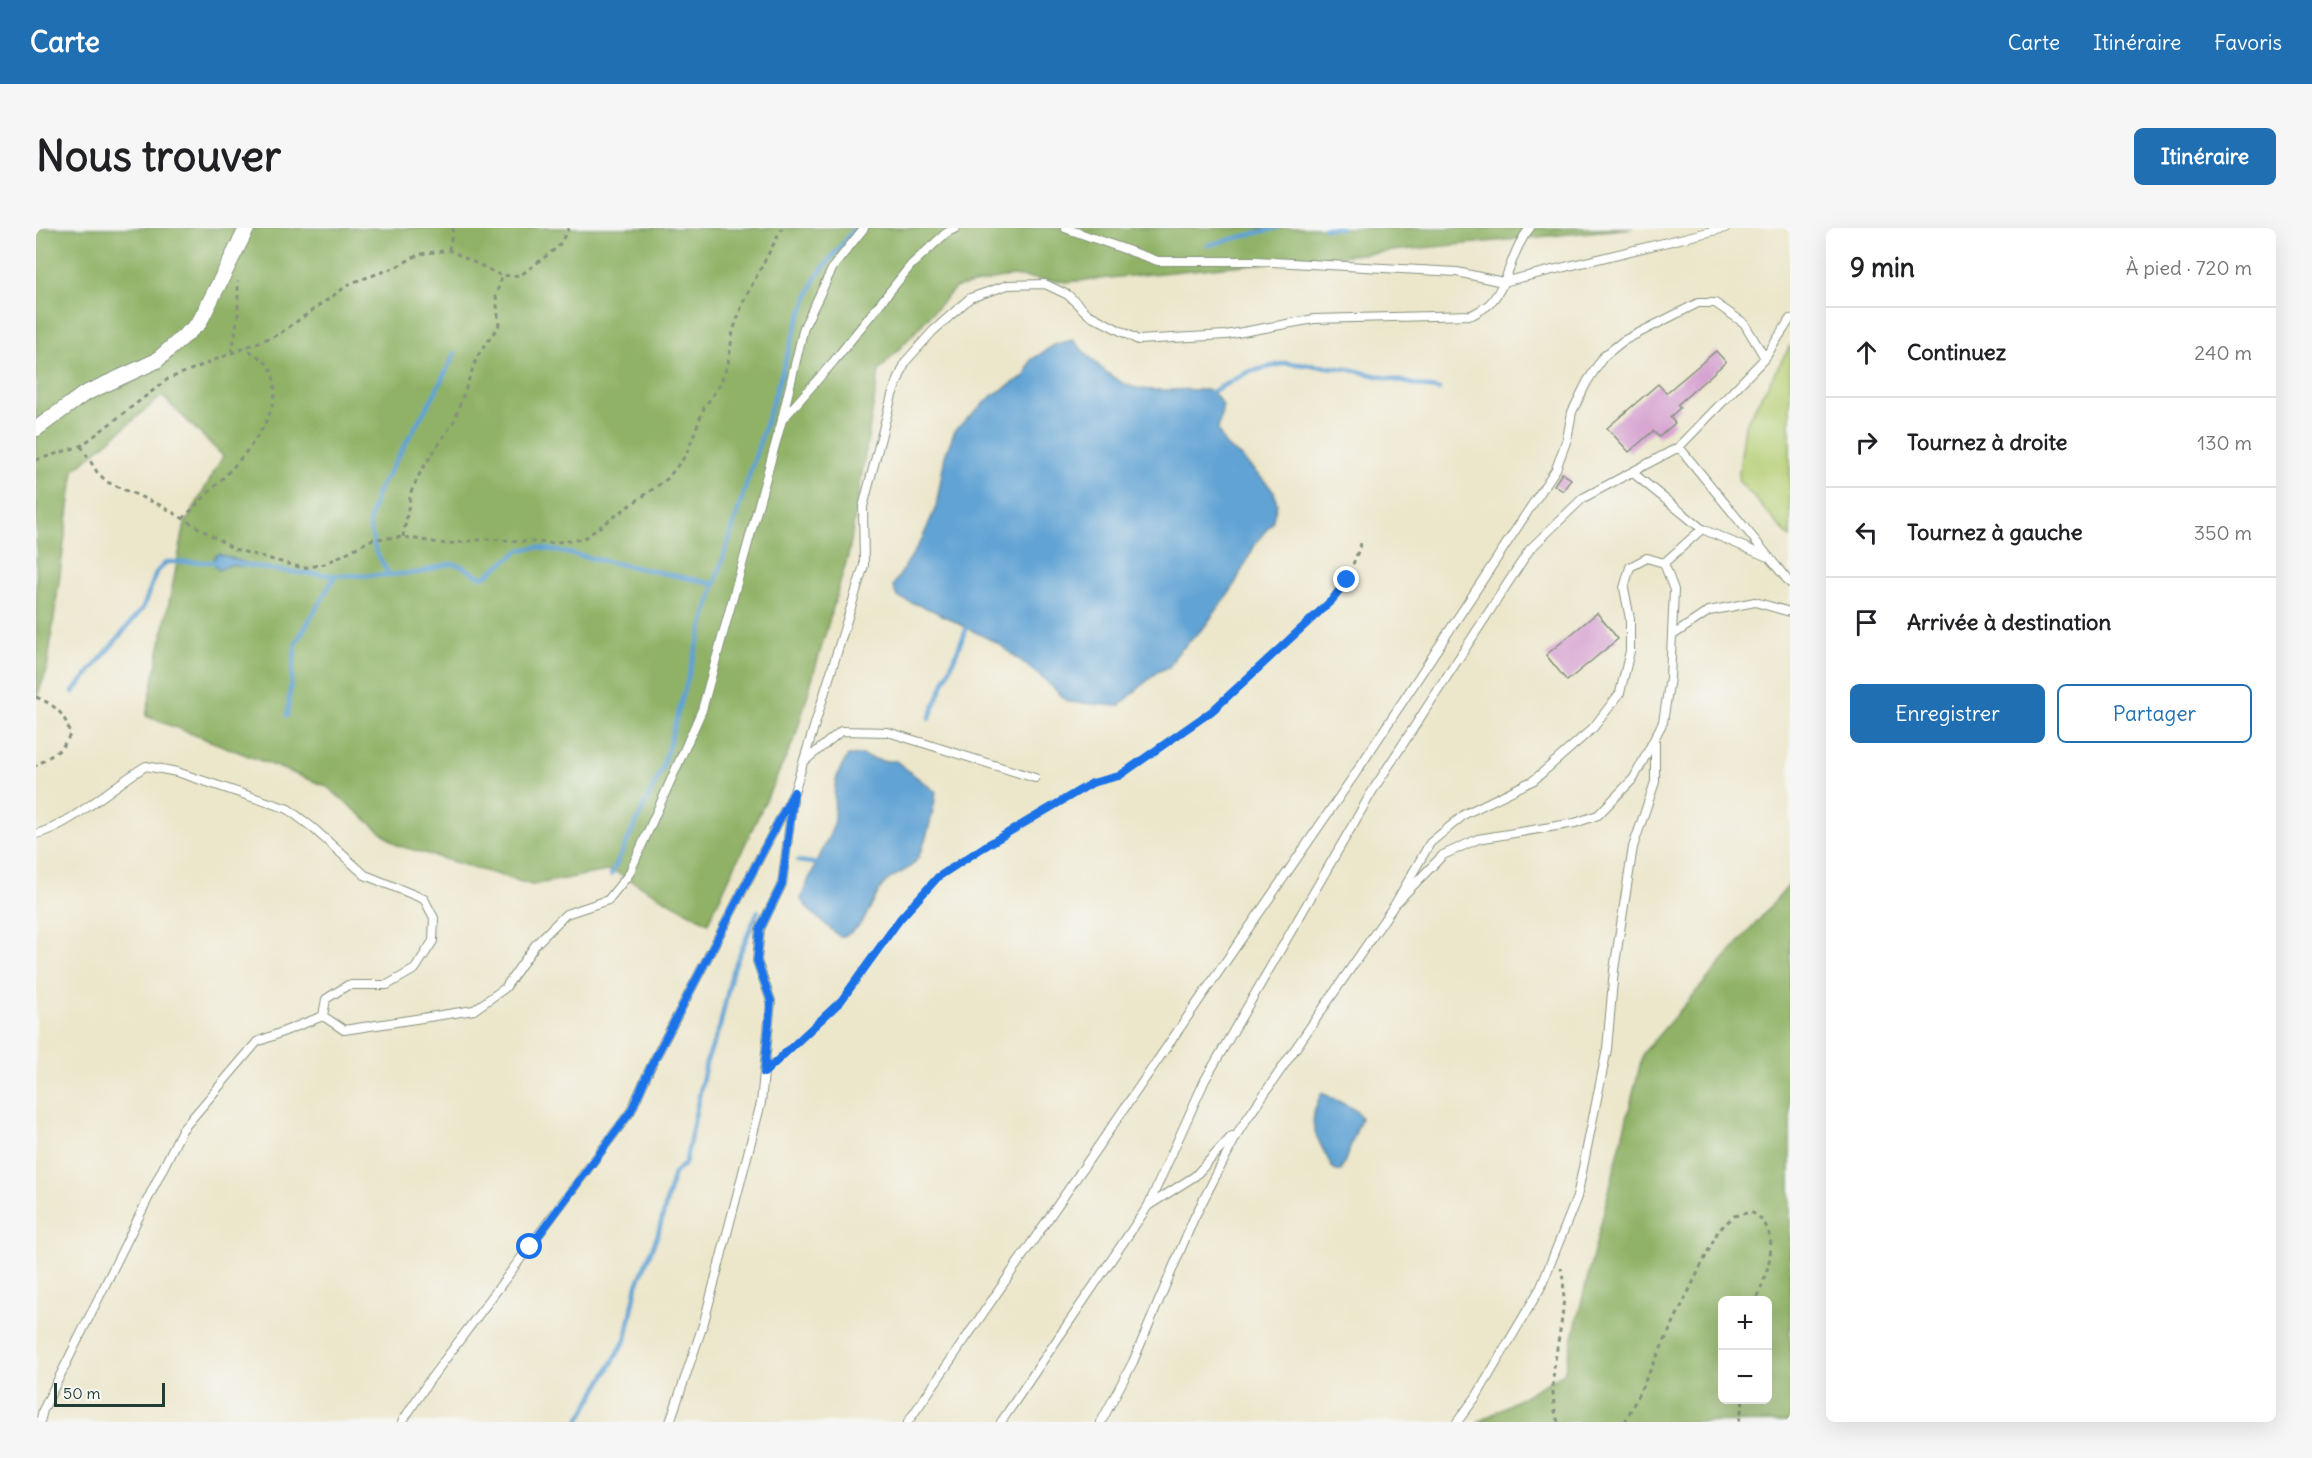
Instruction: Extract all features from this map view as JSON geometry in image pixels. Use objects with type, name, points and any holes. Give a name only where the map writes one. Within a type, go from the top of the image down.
[{"type":"street","points":[[36,429],[84,394],[156,361],[199,323],[247,228]]},
{"type":"lane","points":[[323,1016],[344,1030],[474,1010],[505,988],[536,944],[566,914],[608,900],[629,874],[702,710],[782,420],[804,327],[833,267],[864,228]]},
{"type":"lane","points":[[782,420],[834,361],[911,265],[946,233],[956,228]]},
{"type":"lane","points":[[1065,228],[1158,261],[1256,261],[1457,272],[1503,282],[1725,228]]},
{"type":"lane","points":[[402,1422],[429,1381],[631,1111],[651,1066],[794,792],[864,565],[863,507],[892,395],[906,361],[933,331],[970,298],[1008,285],[1045,284],[1068,295],[1088,314],[1138,340],[1226,335],[1314,319],[1472,315],[1492,302],[1503,282],[1518,242],[1530,228]]},
{"type":"lane","points":[[908,1422],[1353,777],[1556,469],[1567,439],[1572,412],[1603,357],[1623,341],[1698,303],[1715,303],[1744,323],[1765,358]]},
{"type":"lane","points":[[1001,1422],[1148,1206],[1206,1080],[1373,790],[1530,549],[1583,498],[1679,447],[1765,358],[1790,319]]},
{"type":"lane","points":[[1679,447],[1790,583]]},
{"type":"lane","points":[[1633,473],[1702,529],[1772,559]]},
{"type":"lane","points":[[1664,562],[1702,529]]},
{"type":"lane","points":[[1101,1422],[1133,1362],[1194,1218],[1240,1129],[1395,904],[1430,843],[1465,814],[1534,780],[1593,728],[1620,693],[1630,651],[1630,619],[1624,588],[1630,567],[1647,558],[1664,562]]},
{"type":"lane","points":[[1395,904],[1443,855],[1478,839],[1575,824],[1598,815],[1634,778],[1662,722],[1673,635],[1674,590],[1664,562]]},
{"type":"lane","points":[[1673,635],[1709,611],[1755,602],[1790,612]]},
{"type":"lane","points":[[805,760],[842,731],[888,732],[1035,778]]},
{"type":"lane","points":[[1457,1422],[1476,1397],[1541,1287],[1577,1197],[1606,1050],[1614,970],[1633,847],[1655,782],[1655,740]]},
{"type":"lane","points":[[36,834],[52,830],[121,781],[147,766],[177,772],[288,809],[313,828],[365,875],[424,899],[434,918],[434,941],[415,969],[387,985],[348,985],[326,999],[323,1016]]},
{"type":"lane","points":[[670,1422],[704,1322],[761,1103],[771,1001],[757,961],[760,929],[782,884],[794,792]]},
{"type":"lane","points":[[40,1422],[42,1410],[182,1130],[257,1042],[323,1016]]},
{"type":"lane","points":[[1148,1206],[1195,1176],[1240,1129]]},
{"type":"path","points":[[449,250],[453,228]]},
{"type":"path","points":[[36,460],[81,446],[168,380],[279,334],[351,283],[394,268],[420,254],[449,250],[502,276],[521,275],[558,247],[569,228]]},
{"type":"path","points":[[81,446],[97,472],[107,482],[183,519],[234,549],[303,568],[325,564],[373,538],[403,537],[446,543],[487,539],[550,543],[583,539],[667,479],[686,455],[704,408],[720,384],[744,300],[782,228]]},
{"type":"path","points":[[232,353],[238,315],[239,276]]},
{"type":"path","points":[[403,537],[411,492],[454,421],[477,357],[499,325],[496,296],[502,276]]},
{"type":"path","points":[[183,519],[212,486],[248,452],[267,419],[275,395],[272,372],[264,360],[245,348]]},
{"type":"path","points":[[764,1073],[841,1001],[900,919],[938,877],[1092,783],[1119,776],[1212,711],[1332,600],[1347,580],[1362,541]]},
{"type":"path","points":[[36,697],[52,704],[67,720],[70,735],[61,748],[36,766]]},
{"type":"path","points":[[1625,1422],[1718,1231],[1734,1216],[1751,1212],[1762,1218],[1772,1235],[1767,1269],[1758,1296]]},
{"type":"path","points":[[1556,1249],[1565,1287],[1552,1367],[1554,1408],[1558,1422]]},
{"type":"path","points":[[1739,1422],[1742,1404]]},
{"type":"green space","points":[[36,228],[1633,228],[1067,282],[1012,276],[955,288],[879,371],[849,552],[795,738],[708,923],[612,870],[532,885],[397,845],[326,786],[146,716],[185,524],[223,456],[162,396],[74,470],[47,670],[36,699]]},
{"type":"green space","points":[[1790,346],[1790,538],[1738,480],[1745,425]]},
{"type":"green space","points":[[1790,884],[1790,1422],[1479,1422],[1564,1373],[1643,1053]]},
{"type":"water","points":[[1073,340],[1104,370],[1131,387],[1150,390],[1212,391],[1223,405],[1218,430],[1225,445],[1240,456],[1274,491],[1277,504],[1272,523],[1256,543],[1232,589],[1205,626],[1176,655],[1169,667],[1157,672],[1119,706],[1068,702],[1045,680],[999,644],[932,610],[897,597],[893,586],[922,539],[936,507],[945,456],[955,430],[993,395],[1025,376],[1031,360],[1056,344]]},
{"type":"water","points":[[219,554],[246,563],[244,567],[230,565],[218,570],[213,562],[215,556]]},
{"type":"water","points":[[861,755],[882,761],[896,761],[936,792],[931,819],[918,857],[907,869],[886,882],[856,929],[840,937],[809,910],[801,899],[833,826],[835,786],[838,774],[848,756]]},
{"type":"water","points":[[1322,1093],[1356,1110],[1361,1118],[1341,1171],[1336,1171],[1332,1167],[1317,1138],[1313,1122]]},
{"type":"building","points":[[1716,351],[1726,362],[1677,405],[1680,408],[1670,417],[1675,423],[1659,437],[1653,431],[1629,452],[1607,428],[1658,384],[1666,393]]},
{"type":"building","points":[[1562,473],[1571,479],[1563,491],[1554,485]]},
{"type":"building","points":[[1597,613],[1618,639],[1567,681],[1546,655]]},
{"type":"waterway","points":[[241,564],[284,571],[349,576],[415,573],[456,564],[484,577],[520,550],[538,547],[715,584],[797,324],[816,277],[855,228]]},
{"type":"waterway","points":[[1208,245],[1277,228]]},
{"type":"waterway","points":[[1324,228],[1341,228]]},
{"type":"waterway","points":[[389,574],[376,552],[369,524],[377,493],[435,393],[455,353]]},
{"type":"waterway","points":[[1208,394],[1248,372],[1286,363],[1348,369],[1439,390]]},
{"type":"waterway","points":[[73,692],[143,608],[156,573],[166,562],[218,562]]},
{"type":"waterway","points":[[287,716],[296,643],[336,575]]},
{"type":"waterway","points":[[611,875],[662,769],[715,584]]},
{"type":"waterway","points":[[929,719],[968,625]]},
{"type":"waterway","points":[[798,861],[819,864]]},
{"type":"waterway","points":[[578,1422],[626,1339],[637,1285],[658,1234],[674,1173],[685,1164],[706,1063],[720,1026],[732,972],[758,911]]},
{"type":"route","points":[[530,1247],[631,1111],[651,1066],[730,919],[794,792],[782,884],[760,929],[757,961],[771,1001],[764,1073],[841,1001],[900,919],[938,877],[1092,783],[1119,776],[1212,711],[1332,600],[1347,580]]}]
